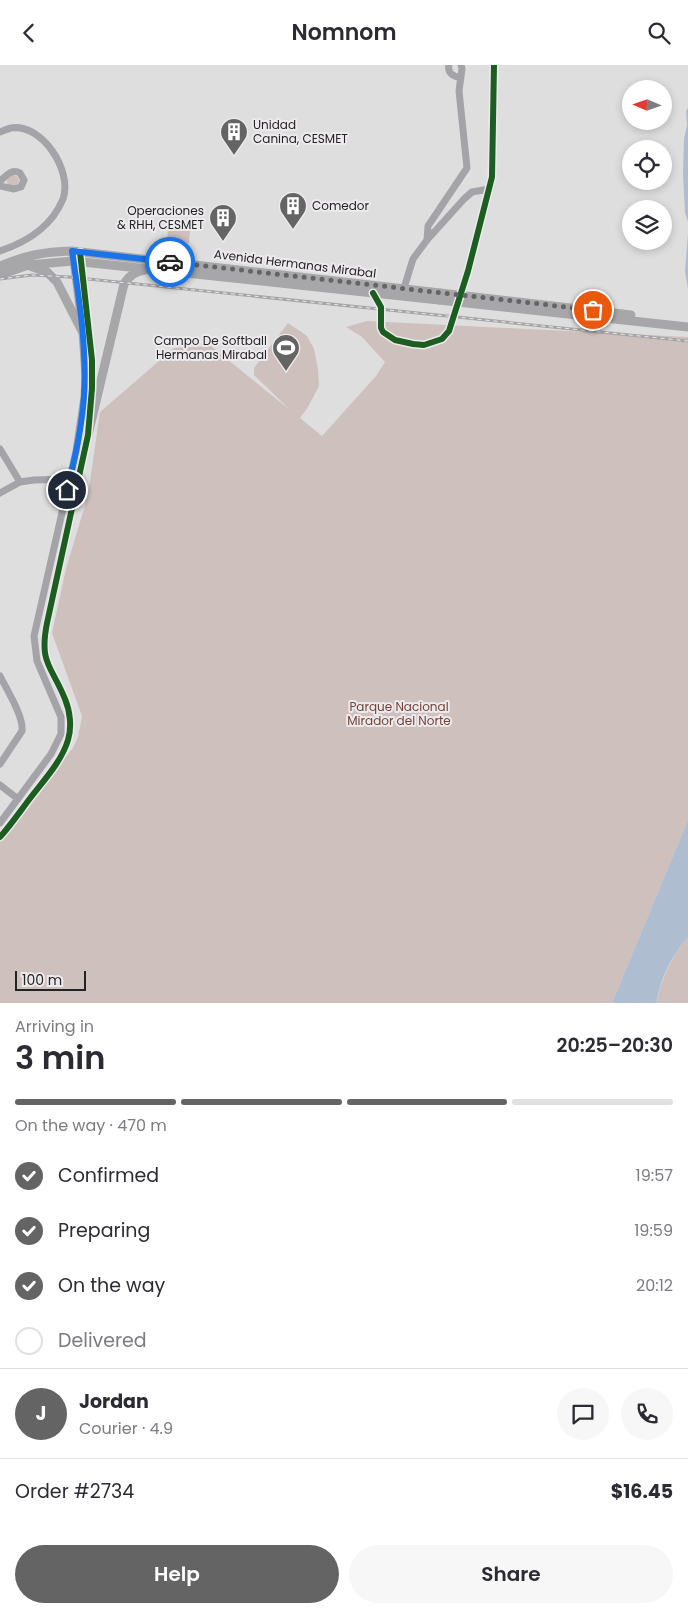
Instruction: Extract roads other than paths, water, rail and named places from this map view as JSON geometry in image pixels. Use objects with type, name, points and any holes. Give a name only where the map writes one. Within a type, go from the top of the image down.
[{"type":"main road","name":"Avenida Hermanas Mirabal","points":[[0,267],[22,257],[39,253],[76,251],[404,288],[440,296]]},
{"type":"main road","name":"Avenida Hermanas Mirabal","points":[[0,275],[28,265],[77,262],[373,293],[440,296]]},
{"type":"main road","points":[[28,265],[47,272],[57,282],[82,331]]},
{"type":"main road","points":[[88,435],[124,284],[130,276],[139,270],[157,269]]},
{"type":"main road","points":[[440,296],[688,321]]},
{"type":"main road","points":[[440,296],[688,327]]},
{"type":"street","points":[[449,65],[450,73],[460,78]]},
{"type":"street","points":[[427,240],[428,225],[467,168],[459,91],[461,65]]},
{"type":"street","points":[[373,293],[381,307],[381,328],[383,332],[395,340],[424,345],[442,339],[449,331],[468,271],[493,168],[494,65]]},
{"type":"street","points":[[0,132],[12,128],[24,129],[42,139],[49,145],[58,162],[64,180],[64,197],[41,230],[21,242],[0,251]]},
{"type":"street","points":[[0,181],[14,171],[20,173],[24,181],[21,187],[18,188],[0,186]]},
{"type":"street","points":[[404,288],[411,264],[427,240],[472,192],[489,189]]},
{"type":"street","points":[[0,823],[51,754],[61,734],[61,717],[37,661],[34,635],[70,480],[84,397],[82,331],[76,251]]},
{"type":"street","points":[[0,837],[61,756],[69,739],[69,711],[66,700],[45,657],[44,638],[88,435],[92,389],[92,360],[77,262]]},
{"type":"street","points":[[381,307],[392,294]]},
{"type":"street","points":[[0,449],[20,482]]},
{"type":"street","points":[[0,493],[20,482],[78,479]]},
{"type":"street","points":[[0,676],[20,718],[22,728],[22,731],[0,764]]},
{"type":"street","points":[[49,691],[58,685]]},
{"type":"street","points":[[0,785],[18,799]]},
{"type":"water","points":[[688,108],[688,222],[685,213],[683,173],[684,139],[687,125],[686,111]]},
{"type":"water","points":[[688,233],[688,289],[685,271]]},
{"type":"water","points":[[688,820],[688,937],[676,952],[668,968],[656,1003],[612,1003]]},
{"type":"railway","points":[[0,279],[32,275],[69,277],[688,341]]},
{"type":"place","name":"Unidad Canina, CESMET","points":[[234,156]]},
{"type":"place","name":"Comedor","points":[[293,230]]},
{"type":"place","name":"Operaciones & RHH, CESMET","points":[[223,242]]},
{"type":"place","name":"Campo De Softball Hermanas Mirabal","points":[[286,372]]},
{"type":"park label","name":"Parque Nacional Mirador del Norte","points":[[399,714]]}]
